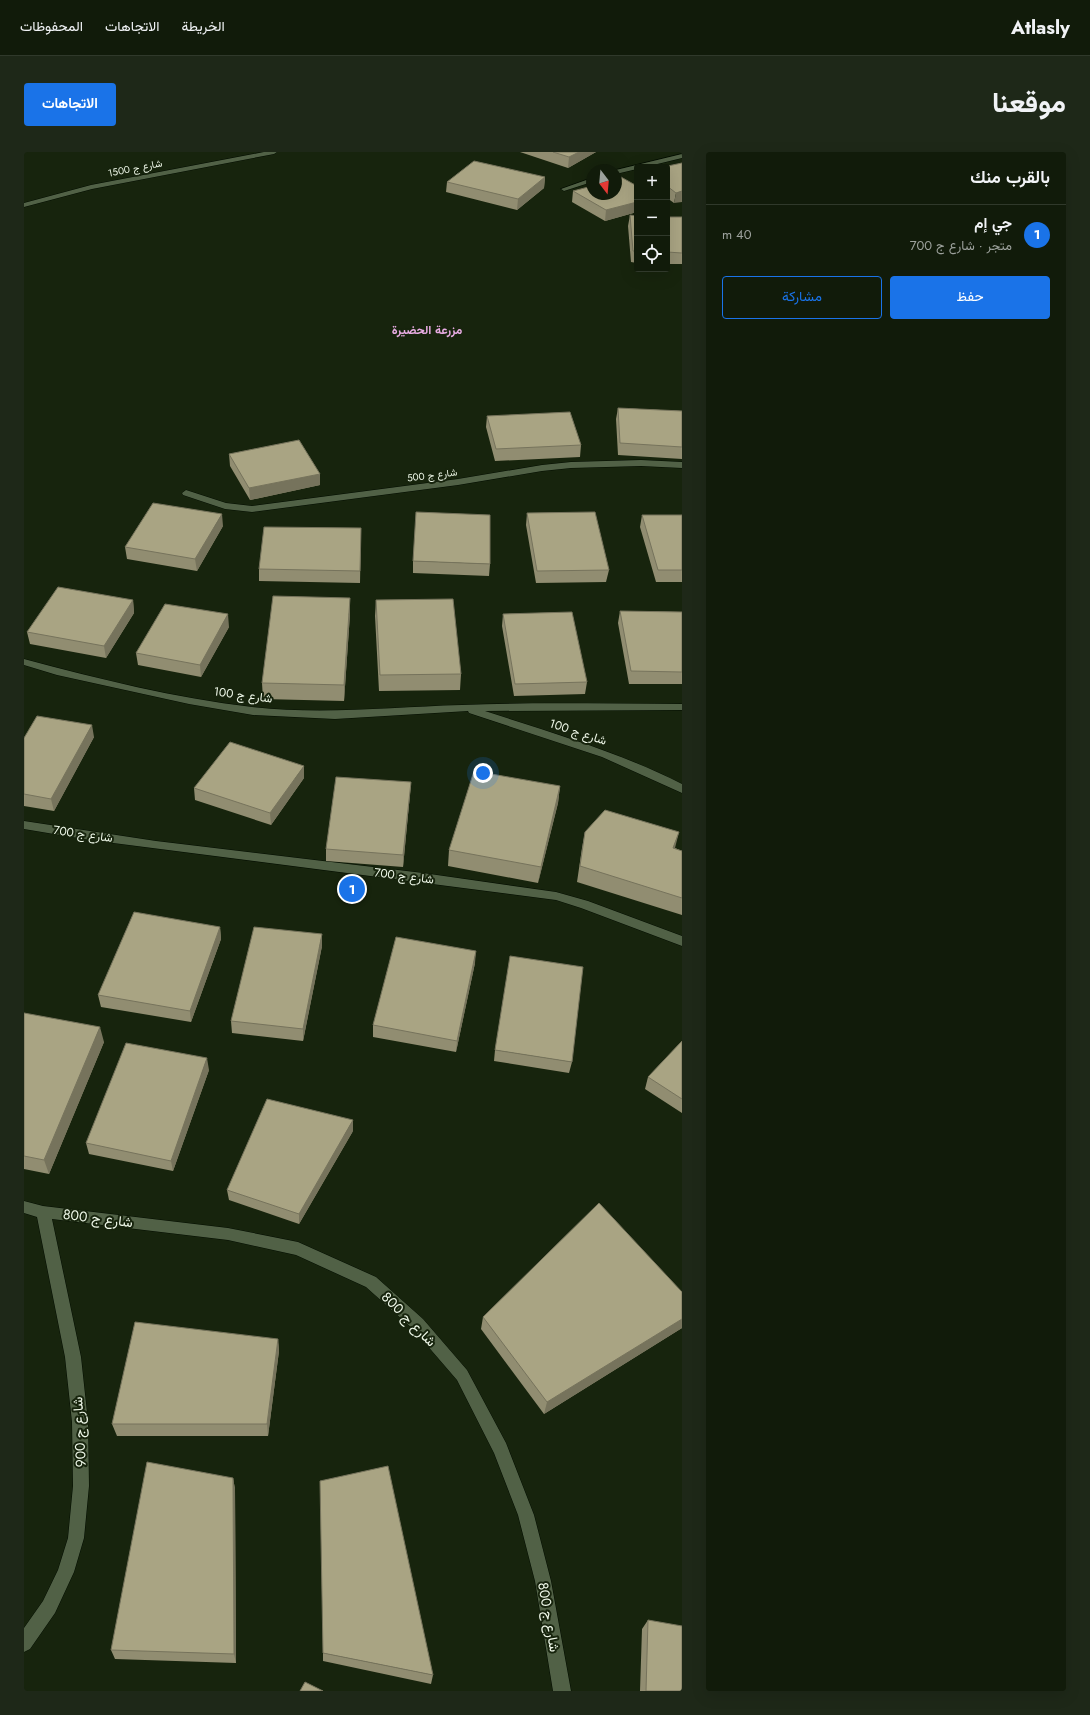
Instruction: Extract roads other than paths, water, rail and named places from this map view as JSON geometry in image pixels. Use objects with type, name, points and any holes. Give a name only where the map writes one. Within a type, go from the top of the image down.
[{"type":"street","name":"شارع ج 1500","points":[[24,205],[91,187],[274,152]]},
{"type":"street","points":[[622,171],[682,156]]},
{"type":"street","points":[[564,189],[586,182]]},
{"type":"street","name":"شارع ج 500","points":[[186,493],[224,506],[252,509],[458,482],[564,466],[641,463],[682,466]]},
{"type":"street","name":"شارع ج 100","points":[[24,662],[57,672],[189,701],[253,711],[335,715],[463,708],[682,707]]},
{"type":"street","name":"شارع ج 100","points":[[463,708],[600,752],[664,779],[682,789]]},
{"type":"street","name":"شارع ج 700","points":[[24,825],[230,856],[556,896],[584,904],[682,941]]},
{"type":"street","name":"شارع ج 800","points":[[24,1207],[43,1212],[228,1234],[298,1249],[371,1282],[418,1324],[462,1375],[500,1449],[526,1515],[543,1581],[562,1691]]},
{"type":"street","name":"شارع ج 900","points":[[24,1642],[49,1607],[66,1572],[76,1538],[81,1486],[80,1422],[73,1357],[43,1212]]},
{"type":"place","name":"جي إم","points":[[352,889]]},
{"type":"district","name":"مزرعة الحضيرة","points":[[427,330]]}]
